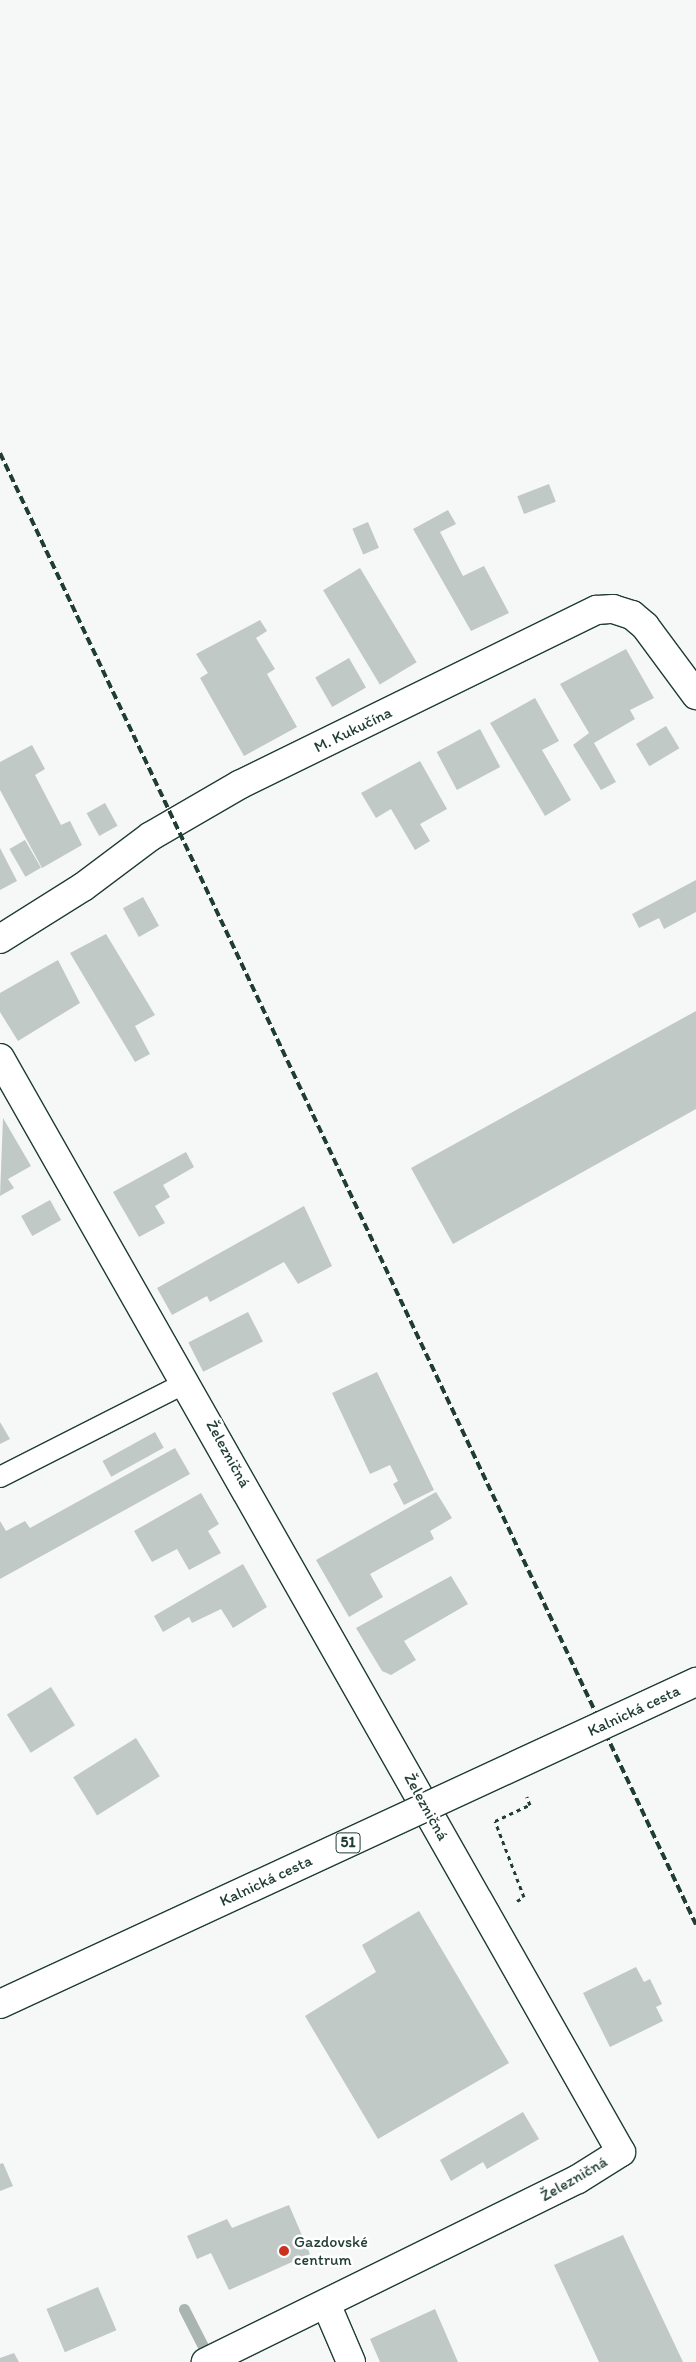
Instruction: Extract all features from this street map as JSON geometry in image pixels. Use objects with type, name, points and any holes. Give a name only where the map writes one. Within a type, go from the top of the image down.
[{"type":"street","name":"M. Kukučína","points":[[0,939],[83,888],[151,836],[240,785],[597,610],[613,608],[632,615],[696,695]]},
{"type":"street","name":"Železničná","points":[[0,1058],[187,1382],[621,2152],[578,2180],[327,2306],[206,2362]]},
{"type":"street","name":"Kalnická cesta","points":[[0,2004],[696,1682]]},
{"type":"street","points":[[327,2306],[351,2362]]},
{"type":"lane","points":[[0,1477],[187,1382]]},
{"type":"path","points":[[524,1897],[495,1821],[530,1805],[527,1797]]},
{"type":"building","points":[[549,484],[556,502],[524,514],[517,496]]},
{"type":"building","points":[[448,510],[456,524],[440,532],[463,576],[484,566],[509,613],[471,631],[413,529]]},
{"type":"building","points":[[368,522],[379,548],[363,554],[352,529]]},
{"type":"building","points":[[360,568],[417,662],[380,684],[323,590]]},
{"type":"building","points":[[260,620],[267,631],[256,638],[275,669],[267,674],[297,727],[244,756],[200,678],[208,673],[196,654]]},
{"type":"building","points":[[626,649],[654,698],[630,710],[635,719],[594,743],[616,782],[601,790],[573,745],[589,733],[560,684]]},
{"type":"building","points":[[349,658],[366,687],[332,707],[315,678]]},
{"type":"building","points":[[535,698],[559,741],[542,750],[571,800],[545,816],[490,723]]},
{"type":"building","points":[[666,726],[679,748],[649,766],[636,744]]},
{"type":"building","points":[[480,729],[500,767],[457,790],[437,752]]},
{"type":"building","points":[[32,745],[45,769],[35,775],[61,825],[70,821],[82,845],[42,868],[0,790],[0,762]]},
{"type":"building","points":[[420,761],[447,809],[420,824],[430,841],[415,850],[391,809],[376,818],[361,793]]},
{"type":"building","points":[[105,803],[118,826],[99,836],[87,813]]},
{"type":"building","points":[[25,840],[41,868],[25,877],[9,849]]},
{"type":"building","points":[[0,848],[17,881],[0,890]]},
{"type":"building","points":[[696,880],[696,912],[664,929],[659,918],[639,928],[632,914]]},
{"type":"building","points":[[143,897],[159,926],[139,937],[123,908]]},
{"type":"building","points":[[106,934],[155,1015],[135,1026],[150,1054],[135,1062],[70,953]]},
{"type":"building","points":[[58,960],[80,1003],[18,1041],[0,1012],[0,993]]},
{"type":"building","points":[[696,1011],[696,1109],[453,1244],[411,1168]]},
{"type":"building","points":[[3,1118],[31,1166],[8,1179],[14,1188],[0,1196]]},
{"type":"building","points":[[186,1152],[194,1167],[163,1185],[170,1197],[155,1206],[165,1223],[139,1237],[113,1192]]},
{"type":"building","points":[[50,1200],[61,1220],[32,1236],[21,1216]]},
{"type":"building","points":[[304,1206],[332,1266],[298,1284],[284,1262],[210,1302],[207,1296],[172,1315],[157,1288]]},
{"type":"building","points":[[248,1312],[263,1341],[203,1372],[188,1342]]},
{"type":"building","points":[[377,1372],[434,1490],[404,1505],[393,1484],[398,1481],[390,1465],[370,1474],[332,1393]]},
{"type":"building","points":[[0,1422],[10,1439],[0,1444]]},
{"type":"building","points":[[155,1432],[164,1448],[111,1477],[103,1461]]},
{"type":"building","points":[[175,1448],[190,1474],[0,1579],[0,1521],[6,1531],[25,1521],[30,1528]]},
{"type":"building","points":[[436,1492],[452,1518],[430,1531],[434,1539],[370,1574],[383,1597],[349,1617],[316,1560]]},
{"type":"building","points":[[201,1493],[219,1524],[208,1531],[221,1553],[189,1570],[177,1549],[152,1562],[134,1531]]},
{"type":"building","points":[[243,1564],[267,1607],[233,1628],[221,1609],[192,1623],[189,1617],[163,1632],[154,1616]]},
{"type":"building","points":[[451,1576],[468,1604],[404,1641],[416,1660],[391,1675],[382,1671],[356,1628]]},
{"type":"building","points":[[51,1687],[75,1725],[31,1753],[7,1715]]},
{"type":"building","points":[[136,1738],[160,1776],[97,1815],[73,1777]]},
{"type":"building","points":[[419,1911],[509,2063],[378,2139],[305,2016],[376,1972],[362,1945]]},
{"type":"building","points":[[636,1967],[644,1982],[650,1979],[662,2004],[656,2007],[663,2021],[610,2047],[583,1993]]},
{"type":"building","points":[[523,2112],[539,2139],[487,2169],[483,2162],[451,2181],[440,2160]]},
{"type":"building","points":[[3,2163],[13,2186],[0,2191],[0,2164]]},
{"type":"building","points":[[289,2205],[310,2254],[229,2290],[211,2253],[197,2259],[187,2236],[227,2219],[232,2228]]},
{"type":"building","points":[[623,2235],[683,2362],[599,2362],[554,2265]]},
{"type":"building","points":[[98,2287],[116,2330],[65,2352],[46,2309]]},
{"type":"building","points":[[435,2309],[458,2362],[380,2362],[370,2339]]},
{"type":"building","points":[[14,2353],[19,2362],[0,2362],[0,2358]]},
{"type":"waterway","points":[[184,2309],[210,2360]]},
{"type":"railway","points":[[0,453],[696,1925]]},
{"type":"place","name":"Gazdovské centrum","points":[[284,2251]]}]
